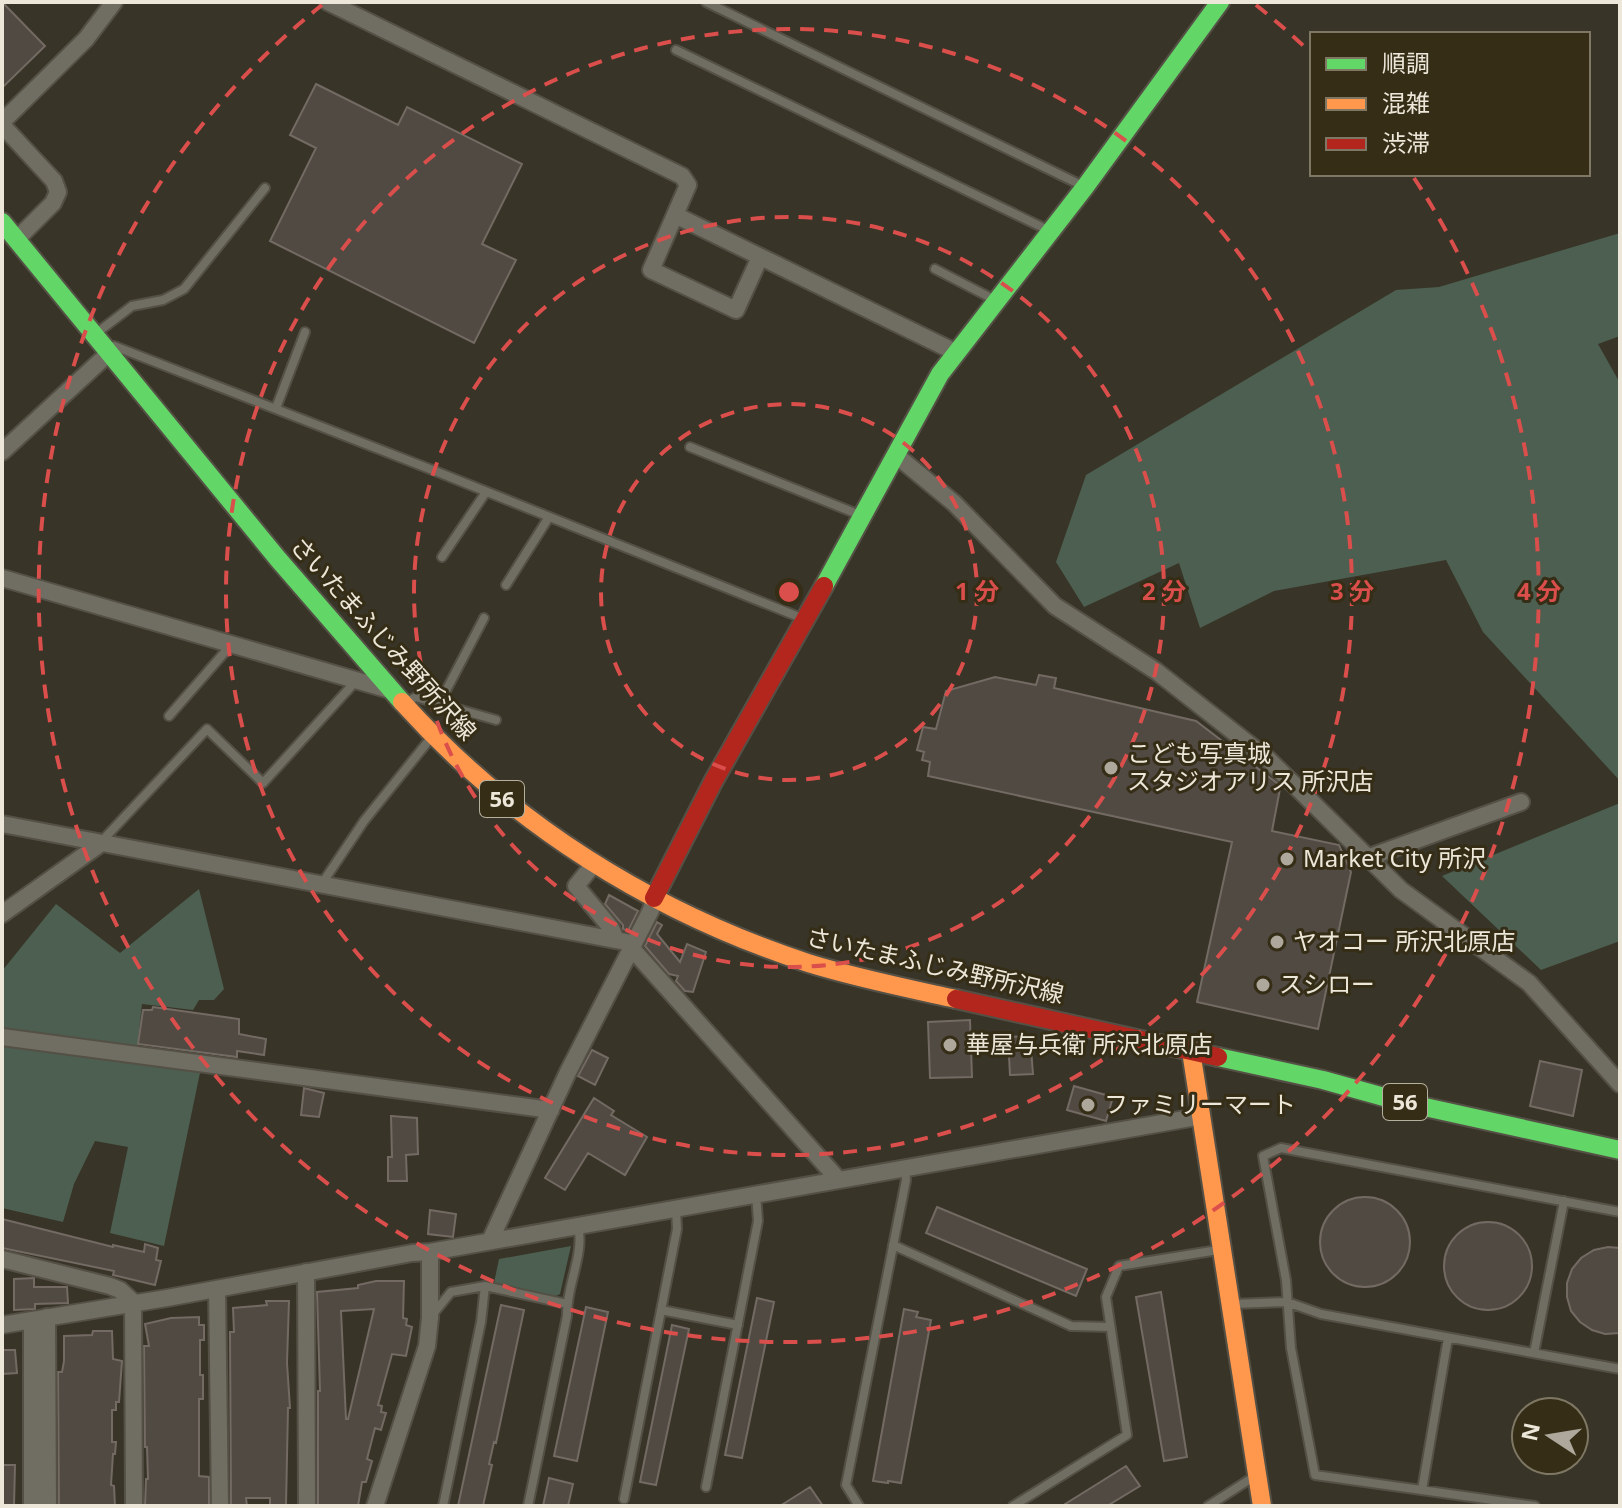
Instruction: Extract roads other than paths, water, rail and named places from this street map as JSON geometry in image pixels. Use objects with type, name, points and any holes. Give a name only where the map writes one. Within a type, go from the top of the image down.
[{"type":"main road","points":[[654,898],[713,782],[897,456],[928,393],[955,352],[1085,187],[1220,2]]},
{"type":"main road","name":"さいたまふじみ野所沢線","points":[[2,222],[9,245],[102,344],[312,599],[432,735],[491,790],[593,865],[735,936],[826,969],[1620,1150]]},
{"type":"main road","points":[[1191,1051],[1262,1506]]},
{"type":"street","points":[[9,245],[53,203],[58,192],[54,181],[2,124],[86,39],[114,2]]},
{"type":"street","points":[[328,2],[682,176],[688,185],[651,270],[736,310],[760,257]]},
{"type":"street","points":[[675,215],[955,352]]},
{"type":"street","points":[[2,452],[102,344]]},
{"type":"street","points":[[897,456],[954,503],[1055,606],[1156,671],[1268,759],[1401,890],[1529,983],[1620,1084]]},
{"type":"street","points":[[2,578],[356,681],[398,697]]},
{"type":"street","points":[[1367,858],[1521,802]]},
{"type":"street","points":[[2,824],[623,944]]},
{"type":"street","points":[[2,914],[100,844]]},
{"type":"street","points":[[593,865],[576,886],[623,944],[837,1178]]},
{"type":"street","points":[[490,1241],[623,944],[654,898]]},
{"type":"street","points":[[2,1037],[551,1110]]},
{"type":"street","points":[[2,1325],[1202,1116]]},
{"type":"street","points":[[375,1506],[427,1346],[430,1252]]},
{"type":"street","points":[[2,1259],[110,1286],[120,1290],[133,1302],[134,1506]]},
{"type":"street","points":[[306,1272],[307,1506]]},
{"type":"street","points":[[217,1289],[220,1506]]},
{"type":"street","points":[[32,1506],[39,1318]]},
{"type":"street","points":[[39,1318],[48,1506]]},
{"type":"lane","points":[[706,2],[1085,187]]},
{"type":"lane","points":[[676,50],[1050,231]]},
{"type":"lane","points":[[265,188],[184,289],[163,300],[132,306],[102,344],[119,347],[276,408],[806,620]]},
{"type":"lane","points":[[935,269],[996,301]]},
{"type":"lane","points":[[276,408],[305,332]]},
{"type":"lane","points":[[690,447],[863,517]]},
{"type":"lane","points":[[442,557],[486,492]]},
{"type":"lane","points":[[506,585],[549,517]]},
{"type":"lane","points":[[439,704],[484,618]]},
{"type":"lane","points":[[169,716],[231,645]]},
{"type":"lane","points":[[100,844],[207,729],[263,783],[356,681]]},
{"type":"lane","points":[[398,697],[416,697],[496,720]]},
{"type":"lane","points":[[321,885],[364,821],[432,735]]},
{"type":"lane","points":[[1535,1506],[1315,1475],[1291,1348],[1286,1280],[1263,1156],[1281,1148],[1620,1212]]},
{"type":"lane","points":[[859,1506],[846,1485],[906,1180],[905,1166]]},
{"type":"lane","points":[[706,1487],[758,1221],[756,1193]]},
{"type":"lane","points":[[1534,1353],[1564,1201]]},
{"type":"lane","points":[[624,1499],[677,1229],[675,1207]]},
{"type":"lane","points":[[528,1506],[581,1239],[578,1224]]},
{"type":"lane","points":[[893,1245],[1071,1326],[1110,1327]]},
{"type":"lane","points":[[1013,1506],[1127,1435],[1106,1297],[1119,1266],[1223,1248]]},
{"type":"lane","points":[[430,1318],[451,1292],[485,1286],[567,1304]]},
{"type":"lane","points":[[443,1506],[481,1322],[485,1286]]},
{"type":"lane","points":[[1231,1304],[1287,1302],[1321,1314],[1620,1369]]},
{"type":"lane","points":[[661,1310],[738,1325]]},
{"type":"lane","points":[[1422,1490],[1448,1338]]},
{"type":"lane","points":[[1208,1506],[1256,1475]]},
{"type":"place","name":"こども写真城 スタジオアリス 所沢店","points":[[1111,768]]},
{"type":"place","name":"Market City 所沢","points":[[1287,859]]},
{"type":"place","name":"ヤオコー 所沢北原店","points":[[1277,942]]},
{"type":"place","name":"スシロー","points":[[1263,985]]},
{"type":"place","name":"華屋与兵衛 所沢北原店","points":[[950,1045]]},
{"type":"place","name":"ファミリーマート","points":[[1088,1105]]}]
